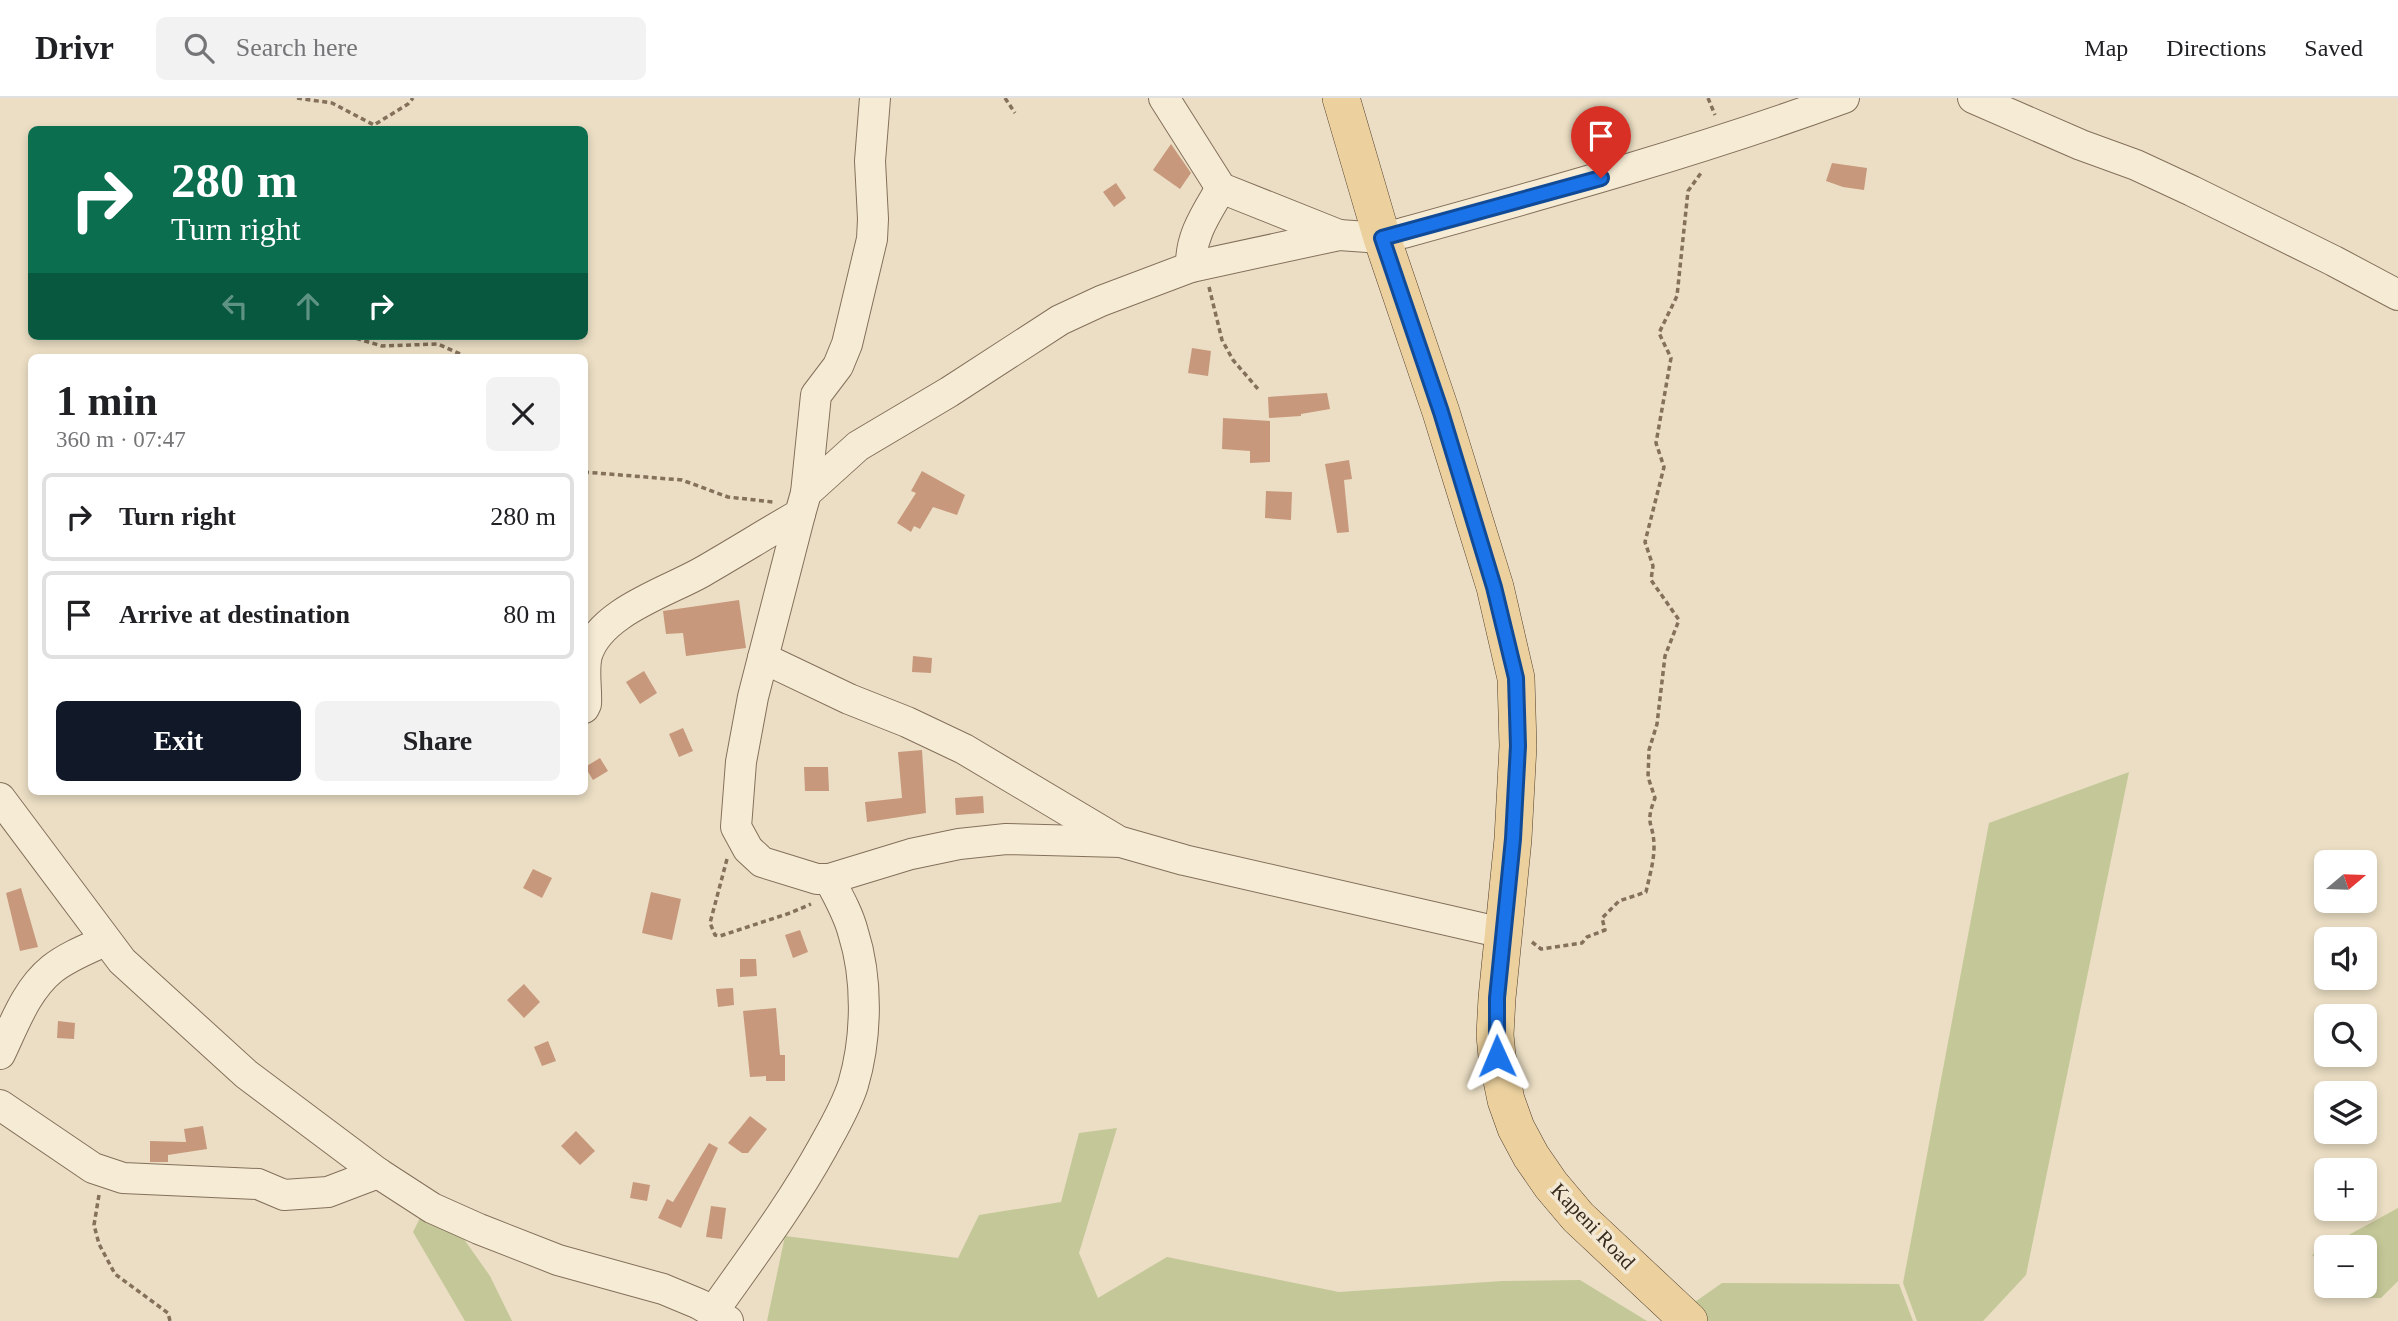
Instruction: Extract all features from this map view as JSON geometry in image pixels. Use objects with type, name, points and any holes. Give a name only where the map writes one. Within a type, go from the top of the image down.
[{"type":"main road","name":"Kapeni Road","points":[[1340,98],[1382,238],[1441,412],[1494,587],[1516,678],[1518,746],[1513,839],[1495,1035],[1503,1090],[1516,1128],[1544,1175],[1578,1217],[1689,1321]]},
{"type":"street","points":[[875,98],[870,161],[872,239],[847,344],[838,366],[816,395],[803,504],[753,697],[741,762],[736,827],[743,842],[762,862],[826,880],[911,854],[959,844],[1006,839],[1121,842],[1184,860],[1503,933]]},
{"type":"street","points":[[1164,98],[1220,188],[1339,235]]},
{"type":"street","points":[[588,654],[607,625],[637,604],[702,572],[803,504],[858,446],[949,392],[1060,320],[1101,301],[1198,266],[1339,235],[1382,238],[1582,184],[1725,140],[1844,98]]},
{"type":"street","points":[[1973,98],[2192,191],[2398,295]]},
{"type":"street","points":[[1198,266],[1191,251],[1197,229],[1220,188]]},
{"type":"street","points":[[763,658],[849,699],[964,748],[1121,842]]},
{"type":"street","points":[[0,799],[122,961],[246,1074],[378,1173],[432,1208],[479,1229],[558,1260],[663,1289],[720,1316],[843,1112],[853,1087],[862,1039],[861,966],[853,931],[826,880]]},
{"type":"street","points":[[0,1054],[30,994],[50,970],[105,941]]},
{"type":"street","points":[[0,1105],[93,1168],[123,1178],[258,1184],[284,1195],[328,1192],[378,1173]]},
{"type":"path","points":[[297,98],[332,103],[371,126]]},
{"type":"path","points":[[375,126],[413,98]]},
{"type":"path","points":[[1005,98],[1014,113]]},
{"type":"path","points":[[1503,933],[1522,933],[1541,949],[1582,943],[1587,937],[1605,930],[1602,918],[1619,901],[1646,892],[1654,846],[1648,817],[1655,798],[1648,777],[1648,750],[1657,724],[1665,656],[1679,620],[1651,580],[1653,566],[1645,542],[1664,467],[1656,443],[1671,358],[1659,333],[1677,296],[1688,191],[1725,140]]},
{"type":"path","points":[[1198,266],[1222,340],[1233,360],[1258,389]]},
{"type":"path","points":[[362,340],[382,346],[438,344],[460,354]]},
{"type":"path","points":[[588,472],[682,480],[728,497],[803,504]]},
{"type":"path","points":[[736,827],[710,923],[715,935],[732,932],[811,904],[819,898],[826,880]]},
{"type":"path","points":[[113,1175],[101,1189],[98,1198],[94,1225],[99,1244],[115,1274],[168,1312],[170,1321]]},
{"type":"green space","points":[[2129,772],[2026,1275],[1983,1321],[1917,1321],[1903,1283],[1989,823]]},
{"type":"green space","points":[[1117,1128],[1079,1253],[1098,1298],[1167,1257],[1339,1292],[1502,1281],[1580,1280],[1647,1321],[767,1321],[785,1236],[958,1258],[979,1215],[1061,1202],[1079,1133]]},
{"type":"green space","points":[[432,1194],[490,1276],[512,1321],[465,1321],[413,1232]]},
{"type":"green space","points":[[2398,1208],[2398,1281],[2381,1298],[2377,1298],[2377,1235],[2349,1235]]},
{"type":"green space","points":[[1722,1283],[1899,1284],[1913,1321],[1686,1321],[1679,1313]]},
{"type":"building","points":[[1171,144],[1191,173],[1180,189],[1153,170]]},
{"type":"building","points":[[1832,163],[1867,168],[1864,190],[1826,181]]},
{"type":"building","points":[[1116,183],[1126,198],[1114,207],[1103,192]]},
{"type":"building","points":[[1192,348],[1211,351],[1208,376],[1188,373]]},
{"type":"building","points":[[1327,393],[1330,409],[1301,416],[1269,418],[1268,397]]},
{"type":"building","points":[[1223,418],[1270,421],[1270,462],[1250,463],[1250,451],[1222,449]]},
{"type":"building","points":[[1349,460],[1352,479],[1344,480],[1349,532],[1337,533],[1325,464]]},
{"type":"building","points":[[922,471],[965,495],[957,515],[933,507],[920,529],[914,526],[911,532],[897,523],[916,493],[911,491]]},
{"type":"building","points":[[1266,491],[1292,492],[1291,520],[1265,518]]},
{"type":"building","points":[[739,600],[746,648],[686,656],[683,633],[666,634],[663,611]]},
{"type":"building","points":[[913,656],[932,658],[931,673],[912,672]]},
{"type":"building","points":[[644,671],[657,693],[640,704],[626,682]]},
{"type":"building","points":[[683,728],[693,751],[679,757],[669,734]]},
{"type":"building","points":[[922,750],[926,813],[867,822],[865,802],[902,798],[898,752]]},
{"type":"building","points":[[600,758],[608,771],[593,780],[588,772],[588,765]]},
{"type":"building","points":[[804,767],[828,767],[829,791],[805,791]]},
{"type":"building","points":[[983,796],[984,813],[956,815],[955,798]]},
{"type":"building","points":[[533,869],[552,878],[542,898],[523,888]]},
{"type":"building","points":[[21,888],[38,947],[20,951],[6,893]]},
{"type":"building","points":[[651,892],[681,899],[672,940],[642,933]]},
{"type":"building","points":[[800,930],[808,952],[793,958],[785,935]]},
{"type":"building","points":[[740,959],[756,959],[757,976],[740,977]]},
{"type":"building","points":[[524,984],[540,1002],[524,1018],[507,1000]]},
{"type":"building","points":[[733,988],[734,1005],[718,1007],[716,989]]},
{"type":"building","points":[[776,1008],[780,1055],[785,1055],[785,1081],[766,1081],[766,1076],[750,1077],[743,1011]]},
{"type":"building","points":[[58,1021],[75,1023],[74,1039],[57,1038]]},
{"type":"building","points":[[548,1041],[556,1061],[542,1066],[534,1047]]},
{"type":"building","points":[[750,1116],[767,1129],[748,1153],[742,1153],[728,1143]]},
{"type":"building","points":[[203,1126],[207,1149],[168,1155],[168,1162],[150,1162],[150,1141],[186,1142],[184,1129]]},
{"type":"building","points":[[576,1131],[595,1151],[580,1165],[561,1146]]},
{"type":"building","points":[[709,1143],[718,1148],[681,1228],[658,1218],[667,1199],[673,1202]]},
{"type":"building","points":[[633,1182],[650,1185],[647,1201],[630,1198]]},
{"type":"building","points":[[711,1206],[726,1208],[722,1239],[706,1237]]},
{"type":"route","points":[[1497,1056],[1497,998],[1513,839],[1518,746],[1516,678],[1494,587],[1441,412],[1382,238],[1601,178]]}]
